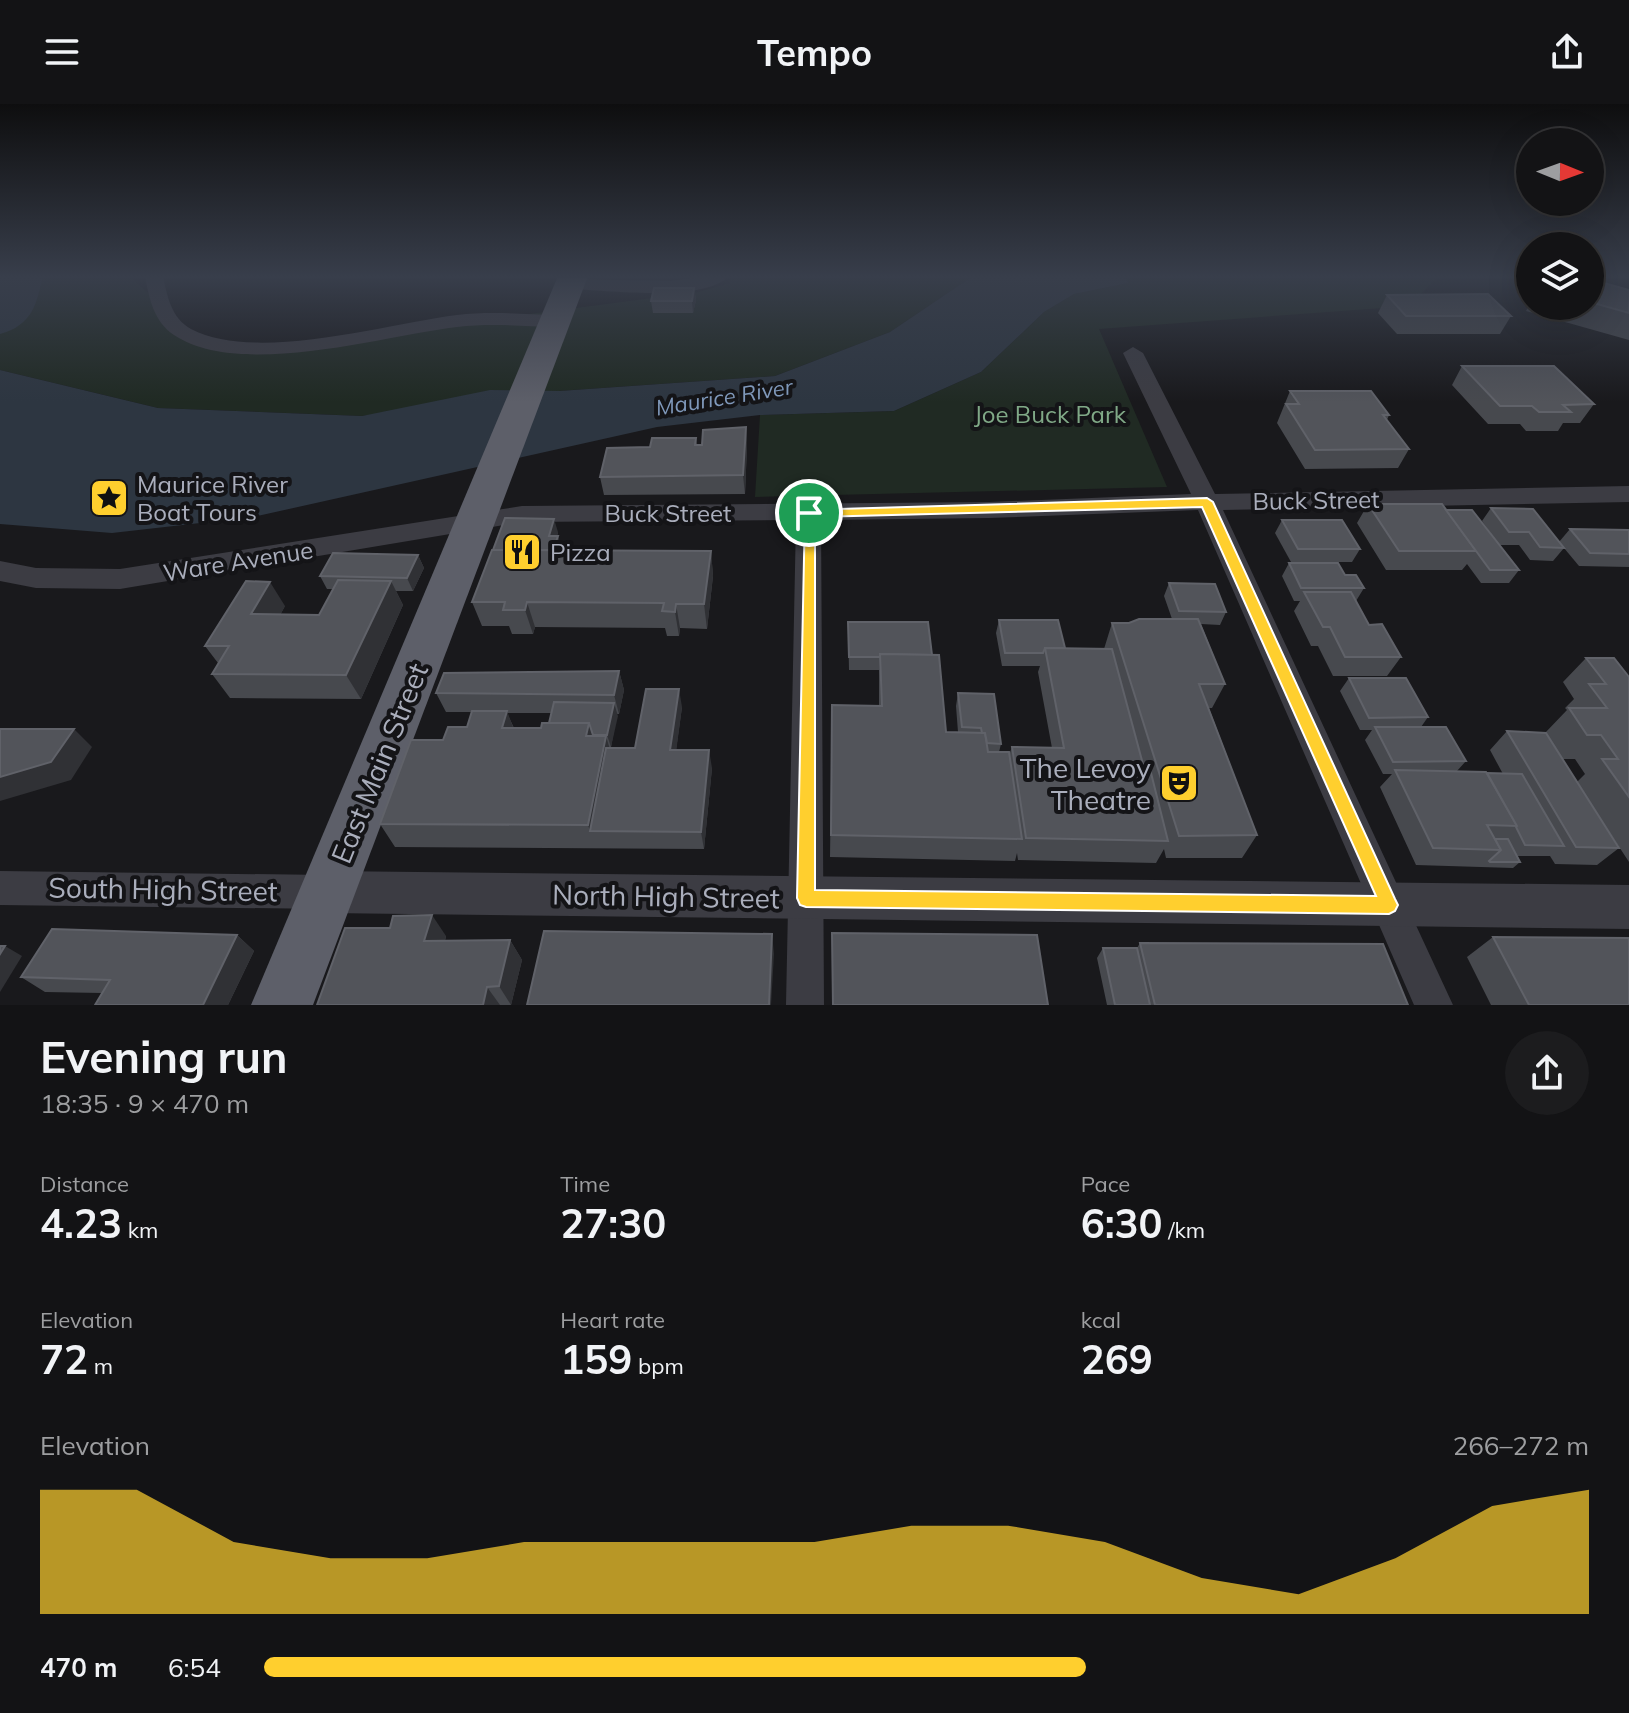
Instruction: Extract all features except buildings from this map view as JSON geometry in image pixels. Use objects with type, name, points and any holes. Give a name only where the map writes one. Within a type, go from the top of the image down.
[{"type":"highway","name":"East Main Street","points":[[282,1005],[556,318]]},
{"type":"street","points":[[167,318],[183,332],[227,345],[255,347],[305,344],[471,319],[555,321]]},
{"type":"street","points":[[1133,353],[1207,502],[1434,1005]]},
{"type":"street","name":"Buck Street","points":[[482,504],[543,513],[809,513],[1207,502],[1627,496]]},
{"type":"street","name":"Ware Avenue","points":[[0,571],[36,578],[120,579],[482,504]]},
{"type":"street","points":[[805,1005],[809,513]]},
{"type":"street","name":"South High Street","points":[[0,888],[327,892]]},
{"type":"street","name":"North High Street","points":[[327,892],[1629,907]]},
{"type":"green space","points":[[0,318],[176,318],[200,339],[243,351],[498,318],[911,318],[890,332],[775,376],[559,391],[362,416],[158,408],[0,370]]},
{"type":"green space","name":"Joe Buck Park","points":[[1038,318],[1247,318],[1099,329],[1167,487],[755,497],[760,415],[894,411],[981,372]]},
{"type":"water","points":[[0,318],[27,318],[11,330],[0,334]]},
{"type":"water","name":"Maurice River","points":[[911,318],[1038,318],[981,372],[894,411],[760,415],[657,427],[253,517],[112,533],[0,524],[0,370],[158,408],[362,416],[490,390],[559,391],[775,376],[890,332]]},
{"type":"place","name":"Maurice River Boat Tours","points":[[109,498]]},
{"type":"place","name":"Pizza","points":[[522,552]]},
{"type":"place","name":"The Levoy Theatre","points":[[1179,783]]},
{"type":"route","points":[[1207,502],[1389,905],[806,898],[809,513],[1207,502]]}]
